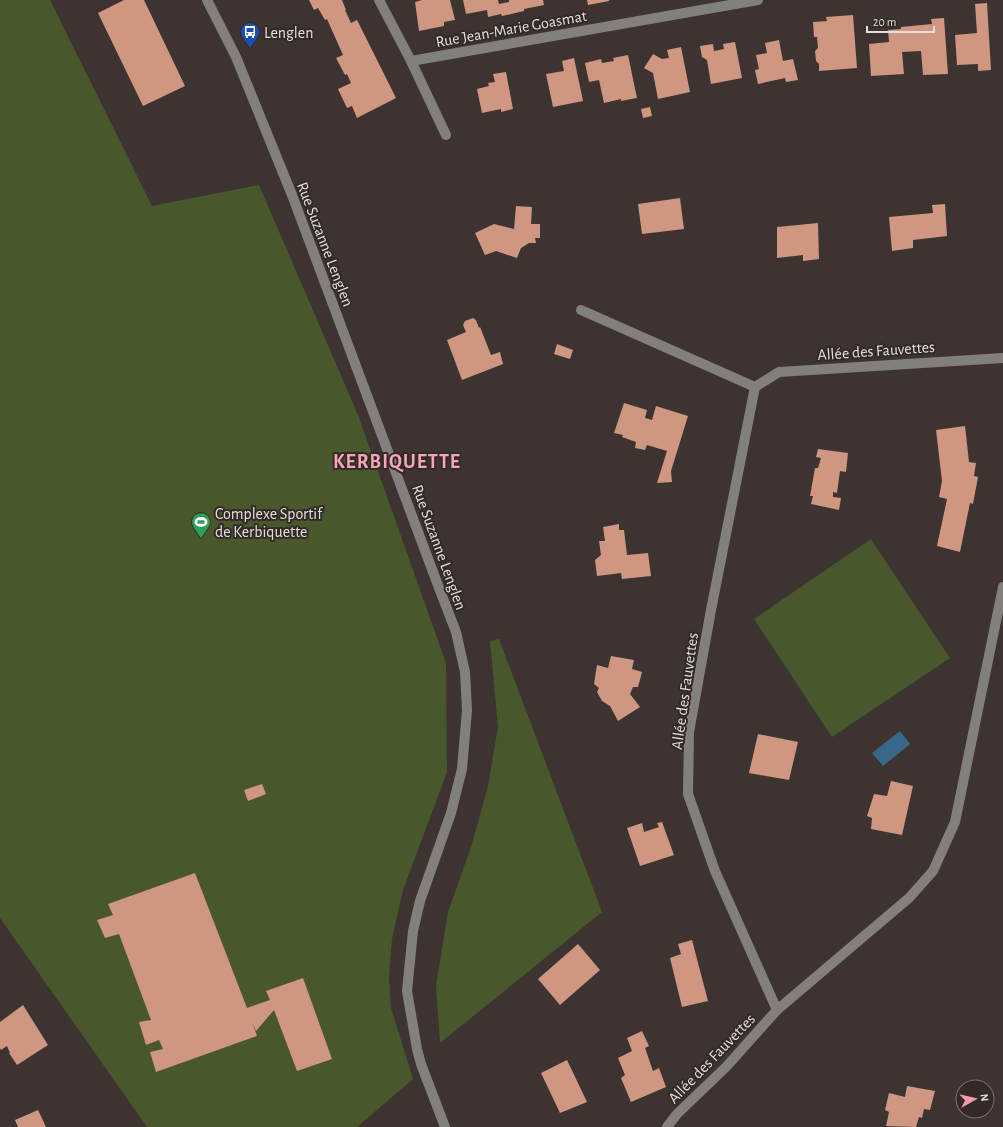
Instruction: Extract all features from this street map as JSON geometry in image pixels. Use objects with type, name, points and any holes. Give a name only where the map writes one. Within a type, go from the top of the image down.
[{"type":"street","name":"Rue Suzanne Lenglen","points":[[207,0],[236,57],[292,195],[456,632],[465,672],[467,710],[462,769],[451,812],[420,901],[413,931],[406,991],[420,1064],[445,1127]]},
{"type":"street","points":[[379,0],[411,61],[446,135]]},
{"type":"street","name":"Rue Jean-Marie Goasmat","points":[[411,61],[758,0]]},
{"type":"street","points":[[581,310],[755,386]]},
{"type":"street","name":"Allée des Fauvettes","points":[[777,1010],[715,871],[688,794],[689,732],[711,610],[755,386],[779,372],[1003,358]]},
{"type":"street","name":"Allée des Fauvettes","points":[[667,1127],[677,1114],[726,1067],[777,1010],[909,898],[933,871],[955,822],[1003,587]]},
{"type":"green space","name":"Complexe Sportif de Kerbiquette","points":[[0,0],[50,0],[152,206],[259,185],[358,415],[446,663],[447,772],[403,890],[392,939],[389,977],[391,1008],[413,1079],[357,1127],[147,1127],[0,918]]},
{"type":"green space","points":[[871,539],[950,658],[832,737],[754,619]]},
{"type":"green space","points":[[499,639],[602,912],[440,1043],[436,986],[448,912],[472,844],[488,786],[498,727],[490,641]]},
{"type":"water","points":[[900,731],[910,744],[883,766],[872,753]]},
{"type":"building","points":[[124,0],[144,0],[185,86],[143,106],[98,13]]},
{"type":"building","points":[[309,0],[342,0],[351,23],[357,20],[396,98],[357,118],[352,106],[347,108],[338,89],[351,83],[347,74],[345,75],[336,58],[343,55],[327,19],[325,20],[318,8],[314,10]]},
{"type":"building","points":[[422,0],[450,0],[455,20],[444,22],[444,26],[419,31],[415,2]]},
{"type":"building","points":[[463,0],[498,0],[499,4],[509,2],[509,0],[543,0],[544,5],[502,16],[501,14],[488,17],[487,10],[466,14]]},
{"type":"building","points":[[587,0],[609,0],[609,1],[588,5]]},
{"type":"building","points":[[987,3],[991,70],[978,71],[978,64],[957,65],[955,35],[977,33],[975,4]]},
{"type":"building","points":[[853,15],[857,68],[819,71],[819,64],[816,61],[815,51],[818,48],[817,37],[814,37],[813,22],[827,21],[826,17]]},
{"type":"building","points":[[944,18],[948,74],[923,75],[921,51],[902,52],[904,74],[871,76],[869,44],[889,42],[888,30],[901,29],[901,27],[932,24],[931,19]]},
{"type":"building","points":[[779,40],[783,61],[793,59],[798,80],[786,82],[785,78],[758,84],[755,70],[759,69],[756,55],[767,53],[765,43]]},
{"type":"building","points":[[735,42],[742,78],[711,84],[707,60],[702,57],[700,46],[713,44],[714,51],[724,49],[723,44]]},
{"type":"building","points":[[681,47],[690,92],[658,99],[653,73],[644,68],[653,54],[662,59],[669,58],[667,50]]},
{"type":"building","points":[[628,55],[637,98],[621,101],[621,99],[604,103],[599,80],[589,82],[585,63],[601,59],[602,63],[614,61],[613,58]]},
{"type":"building","points":[[574,58],[583,101],[553,107],[546,74],[564,71],[562,61]]},
{"type":"building","points":[[506,72],[513,109],[501,112],[501,109],[482,113],[477,89],[489,86],[488,83],[495,82],[493,74]]},
{"type":"building","points":[[650,107],[652,116],[643,118],[641,109]]},
{"type":"building","points":[[680,198],[684,229],[642,234],[638,204]]},
{"type":"building","points":[[945,204],[947,236],[913,240],[913,248],[892,251],[889,217],[933,213],[932,205]]},
{"type":"building","points":[[516,206],[532,207],[531,224],[540,224],[540,238],[535,238],[536,243],[529,243],[521,248],[517,258],[496,251],[485,255],[475,233],[494,224],[514,229]]},
{"type":"building","points":[[818,223],[819,259],[803,261],[803,255],[777,258],[777,227]]},
{"type":"building","points":[[473,318],[476,320],[479,328],[480,327],[491,355],[500,352],[503,364],[462,380],[447,340],[466,332],[463,325],[465,321]]},
{"type":"building","points":[[557,344],[573,350],[570,359],[554,354]]},
{"type":"building","points":[[624,403],[647,410],[645,418],[652,420],[656,406],[688,416],[671,471],[672,482],[657,483],[667,451],[647,445],[645,450],[635,448],[636,442],[622,437],[623,435],[614,433]]},
{"type":"building","points":[[965,426],[969,462],[976,463],[974,476],[978,477],[973,504],[970,503],[960,552],[937,546],[947,499],[939,497],[942,481],[936,430]]},
{"type":"building","points":[[818,449],[848,453],[846,472],[840,471],[837,493],[833,492],[833,497],[841,498],[839,510],[811,504],[813,496],[810,496],[815,468],[818,468],[821,458],[816,457]]},
{"type":"building","points":[[619,524],[619,530],[624,530],[627,555],[648,553],[651,576],[622,579],[621,573],[597,576],[595,560],[601,555],[599,541],[605,541],[603,527]]},
{"type":"building","points":[[611,656],[634,660],[632,669],[642,672],[638,687],[633,687],[630,694],[640,707],[618,721],[610,706],[602,701],[597,692],[599,688],[594,684],[597,665],[608,668]]},
{"type":"building","points":[[758,734],[798,742],[789,780],[749,773]]},
{"type":"building","points":[[891,781],[913,786],[902,835],[871,829],[872,818],[867,816],[874,794],[887,796]]},
{"type":"building","points":[[262,784],[266,794],[248,801],[244,790]]},
{"type":"building","points":[[662,822],[674,855],[640,866],[627,828],[642,823],[644,832],[659,827],[657,823]]},
{"type":"building","points":[[195,873],[247,1008],[270,1000],[266,991],[303,978],[332,1059],[297,1071],[274,1010],[256,1031],[252,1022],[257,1036],[156,1072],[150,1052],[163,1049],[159,1040],[146,1045],[139,1022],[151,1020],[119,934],[105,938],[97,920],[113,915],[108,904]]},
{"type":"building","points":[[692,940],[708,1001],[682,1007],[670,958],[681,954],[678,944]]},
{"type":"building","points":[[578,944],[600,970],[560,1005],[538,979]]},
{"type":"building","points":[[23,1005],[48,1045],[17,1065],[9,1053],[7,1046],[1,1050],[0,1048],[0,1022]]},
{"type":"building","points":[[642,1031],[649,1046],[645,1048],[653,1071],[659,1068],[666,1087],[631,1102],[621,1078],[625,1075],[618,1058],[632,1051],[627,1038]]},
{"type":"building","points":[[567,1060],[587,1102],[560,1113],[541,1073]]},
{"type":"building","points":[[907,1086],[935,1091],[930,1110],[924,1109],[922,1118],[919,1117],[916,1127],[886,1126],[889,1112],[885,1110],[889,1093],[905,1097]]},
{"type":"building","points":[[38,1110],[46,1127],[18,1127],[15,1120]]},
{"type":"place","name":"Lenglen","points":[[250,49]]},
{"type":"place","name":"Complexe Sportif de Kerbiquette","points":[[201,539]]},
{"type":"district","name":"KERBIQUETTE","points":[[397,461]]}]
